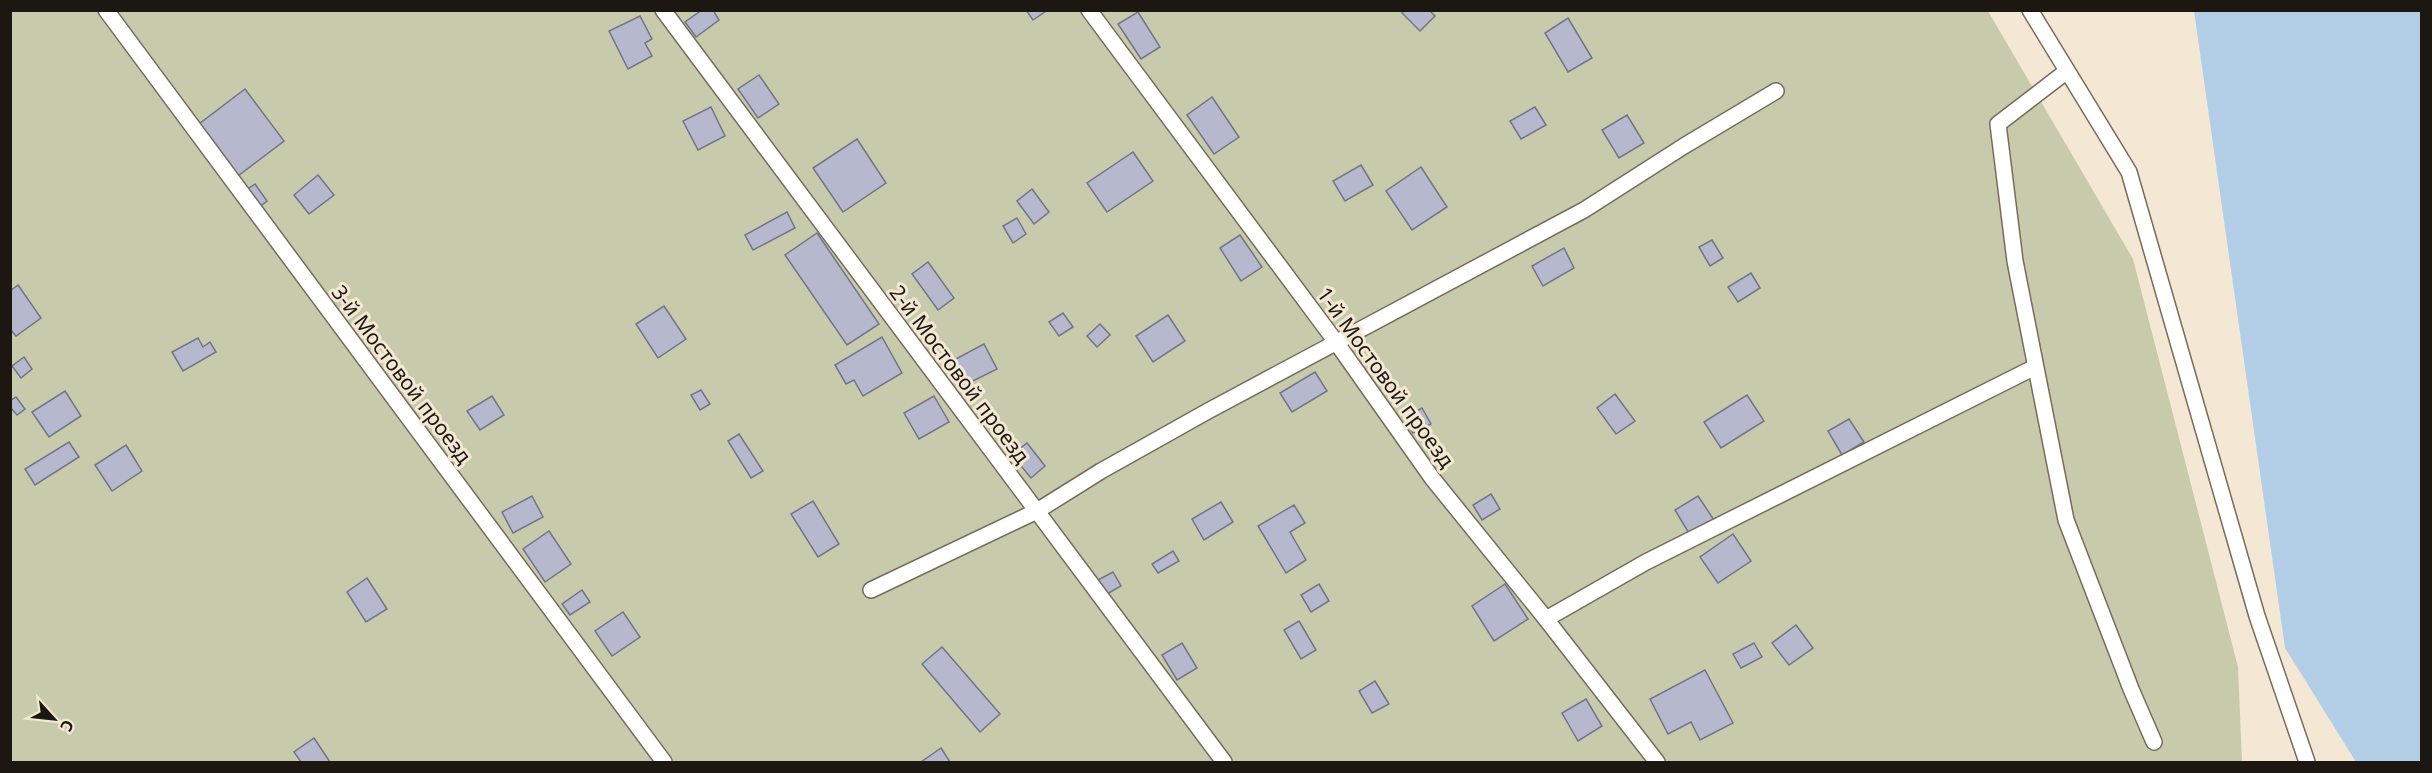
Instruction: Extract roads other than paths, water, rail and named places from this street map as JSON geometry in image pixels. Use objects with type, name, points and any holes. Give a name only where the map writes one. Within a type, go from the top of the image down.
[{"type":"lane","name":"3-й Мостовой проезд","points":[[106,10],[664,762]]},
{"type":"lane","name":"2-й Мостовой проезд","points":[[663,10],[1224,762]]},
{"type":"lane","name":"1-й Мостовой проезд","points":[[1089,10],[1336,342],[1432,478],[1657,762]]},
{"type":"lane","points":[[2030,10],[2129,172],[2257,616],[2307,762]]},
{"type":"lane","points":[[2067,71],[1998,124],[2015,261],[2066,520],[2131,689],[2154,742]]},
{"type":"lane","points":[[871,590],[1037,511],[1120,460],[1584,210],[1776,92]]},
{"type":"lane","points":[[1546,619],[1646,562],[2035,366]]},
{"type":"water","points":[[2194,11],[2421,11],[2421,762],[2356,762],[2285,648]]}]
